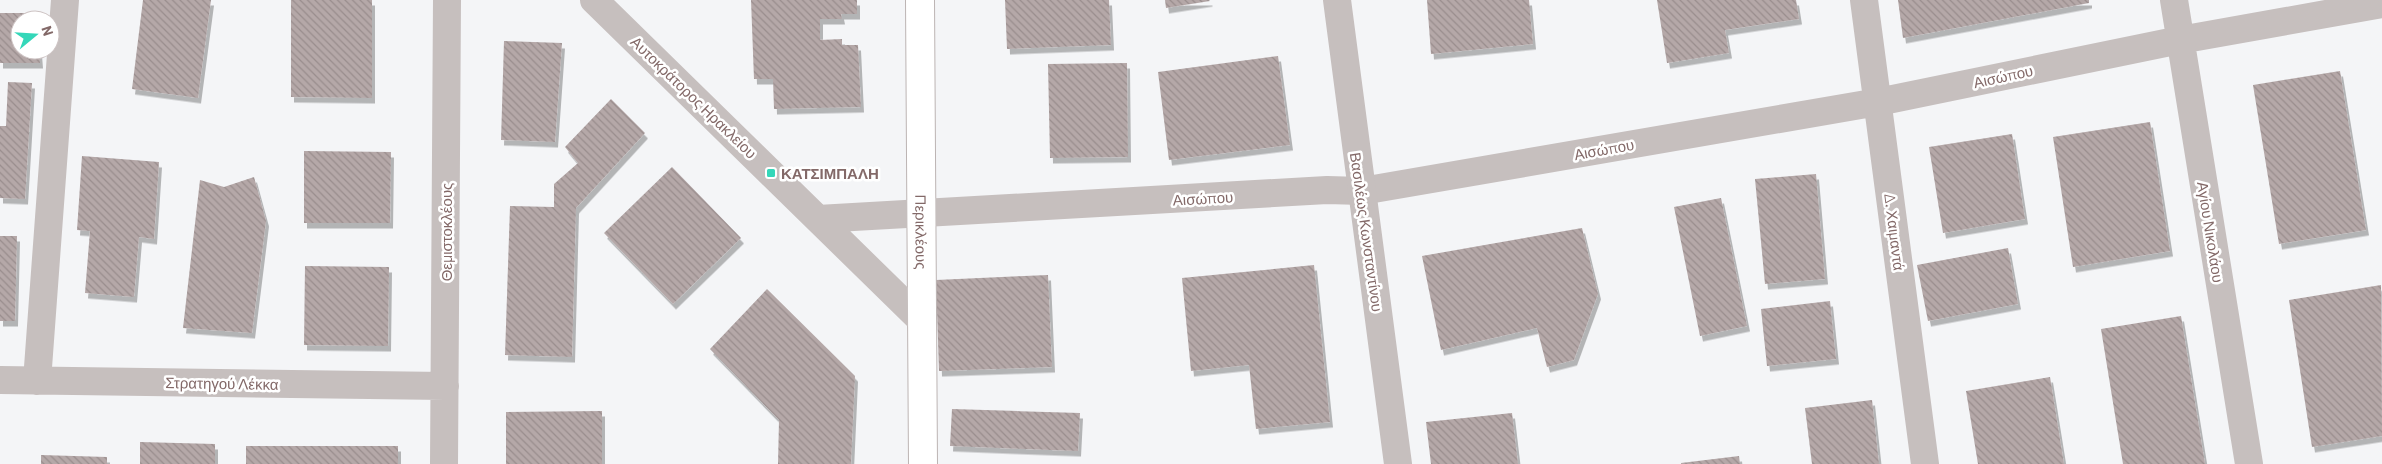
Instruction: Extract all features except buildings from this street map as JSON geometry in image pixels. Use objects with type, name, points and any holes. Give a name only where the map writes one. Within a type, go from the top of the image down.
[{"type":"main road","name":"Περικλέους","points":[[920,0],[922,464]]},
{"type":"street","points":[[37,381],[65,0]]},
{"type":"street","name":"Θεμιστοκλέους","points":[[444,464],[447,0]]},
{"type":"street","name":"Αυτοκράτορος Ηρακλείου","points":[[594,0],[922,320]]},
{"type":"street","name":"Βασιλέως Κωνσταντίνου","points":[[1336,0],[1398,464]]},
{"type":"street","name":"Δ. Χαιμαντά","points":[[1864,0],[1925,464]]},
{"type":"street","name":"Αγίου Νικολάου","points":[[2174,0],[2249,464]]},
{"type":"street","name":"Αισώπου","points":[[818,219],[1317,191],[1362,191],[1878,102],[2180,40],[2382,4]]},
{"type":"street","name":"Στρατηγού Λέκκα","points":[[0,380],[445,386]]},
{"type":"place","name":"ΚΑΤΣΙΜΠΑΛΗ","points":[[771,173]]}]
